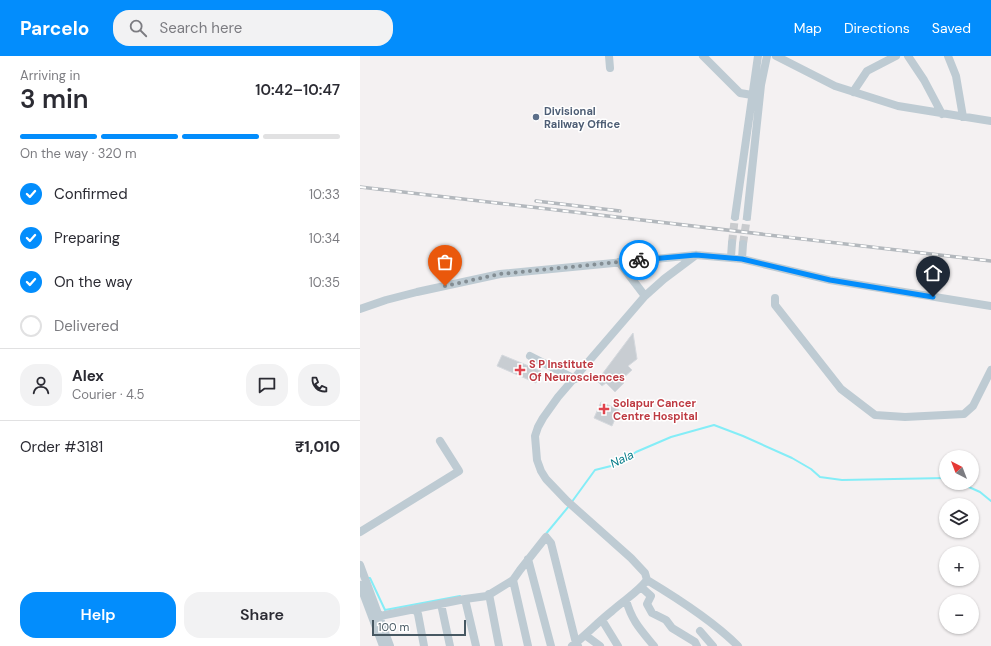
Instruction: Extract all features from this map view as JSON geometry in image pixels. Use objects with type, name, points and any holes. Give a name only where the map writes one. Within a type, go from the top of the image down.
[{"type":"street","points":[[609,56],[610,68]]},
{"type":"street","points":[[703,56],[740,93],[752,95]]},
{"type":"street","points":[[735,217],[758,56]]},
{"type":"street","points":[[747,217],[761,85],[767,56]]},
{"type":"street","points":[[776,56],[835,86],[898,106],[991,121]]},
{"type":"street","points":[[853,92],[867,71],[896,56]]},
{"type":"street","points":[[908,56],[924,80],[942,114]]},
{"type":"street","points":[[948,56],[956,76],[963,117]]},
{"type":"street","points":[[730,257],[732,243]]},
{"type":"street","points":[[742,259],[743,244]]},
{"type":"street","points":[[575,645],[641,587],[646,580],[645,573],[631,558],[574,508],[546,479],[537,460],[536,436],[538,427],[543,418],[645,296],[664,279],[696,255]]},
{"type":"street","points":[[360,309],[417,292],[500,274],[696,255],[742,259],[830,280],[991,306]]},
{"type":"street","points":[[619,262],[645,296]]},
{"type":"street","points":[[775,298],[775,305],[841,389],[875,415],[905,417],[964,414],[973,406],[991,370]]},
{"type":"street","points":[[530,356],[575,379]]},
{"type":"street","points":[[360,532],[459,471],[440,441]]},
{"type":"street","points":[[380,616],[486,596],[513,580],[546,537],[551,543],[575,645]]},
{"type":"street","points":[[528,559],[551,646]]},
{"type":"street","points":[[360,565],[363,583],[383,646]]},
{"type":"street","points":[[513,580],[528,646]]},
{"type":"street","points":[[646,580],[664,590],[715,626],[738,646]]},
{"type":"street","points":[[363,583],[380,616],[390,646]]},
{"type":"street","points":[[641,587],[651,596],[647,604],[652,613],[666,620],[672,628],[695,642],[697,646]]},
{"type":"street","points":[[489,594],[499,646]]},
{"type":"street","points":[[465,599],[476,646]]},
{"type":"street","points":[[626,600],[630,615],[639,629],[654,646]]},
{"type":"street","points":[[441,604],[450,646]]},
{"type":"street","points":[[415,609],[418,614],[424,646]]},
{"type":"street","points":[[602,620],[618,646]]},
{"type":"street","points":[[700,631],[713,646]]},
{"type":"street","points":[[585,635],[600,646]]},
{"type":"building","points":[[633,333],[637,359],[628,366],[632,370],[621,380],[624,383],[615,392],[606,383],[602,386],[597,381]]},
{"type":"building","points":[[502,355],[541,371],[536,383],[497,366]]},
{"type":"building","points":[[601,402],[619,410],[612,426],[594,418]]},
{"type":"waterway","name":"Nala","points":[[571,503],[595,470],[619,464],[636,452],[671,437],[714,425],[792,458],[811,469],[820,477],[842,480],[939,478]]},
{"type":"waterway","name":"Nala","points":[[976,490],[991,501]]},
{"type":"waterway","name":"Nala","points":[[545,535],[569,506]]},
{"type":"waterway","name":"Nala","points":[[367,578],[370,578],[385,610],[460,596]]},
{"type":"tunnel","points":[[732,243],[735,217]]},
{"type":"tunnel","points":[[743,244],[747,217]]},
{"type":"railway","points":[[360,187],[991,261]]},
{"type":"railway","points":[[536,201],[620,211]]},
{"type":"way so far","points":[[445,286],[500,274],[639,260]]},
{"type":"place","name":"Divisional Railway Office","points":[[536,117]]},
{"type":"place","name":"S P Institute Of Neurosciences","points":[[520,370]]},
{"type":"place","name":"Solapur Cancer Centre Hospital","points":[[604,409]]},
{"type":"route","points":[[639,260],[696,255],[730,257],[830,280],[933,297]]}]
